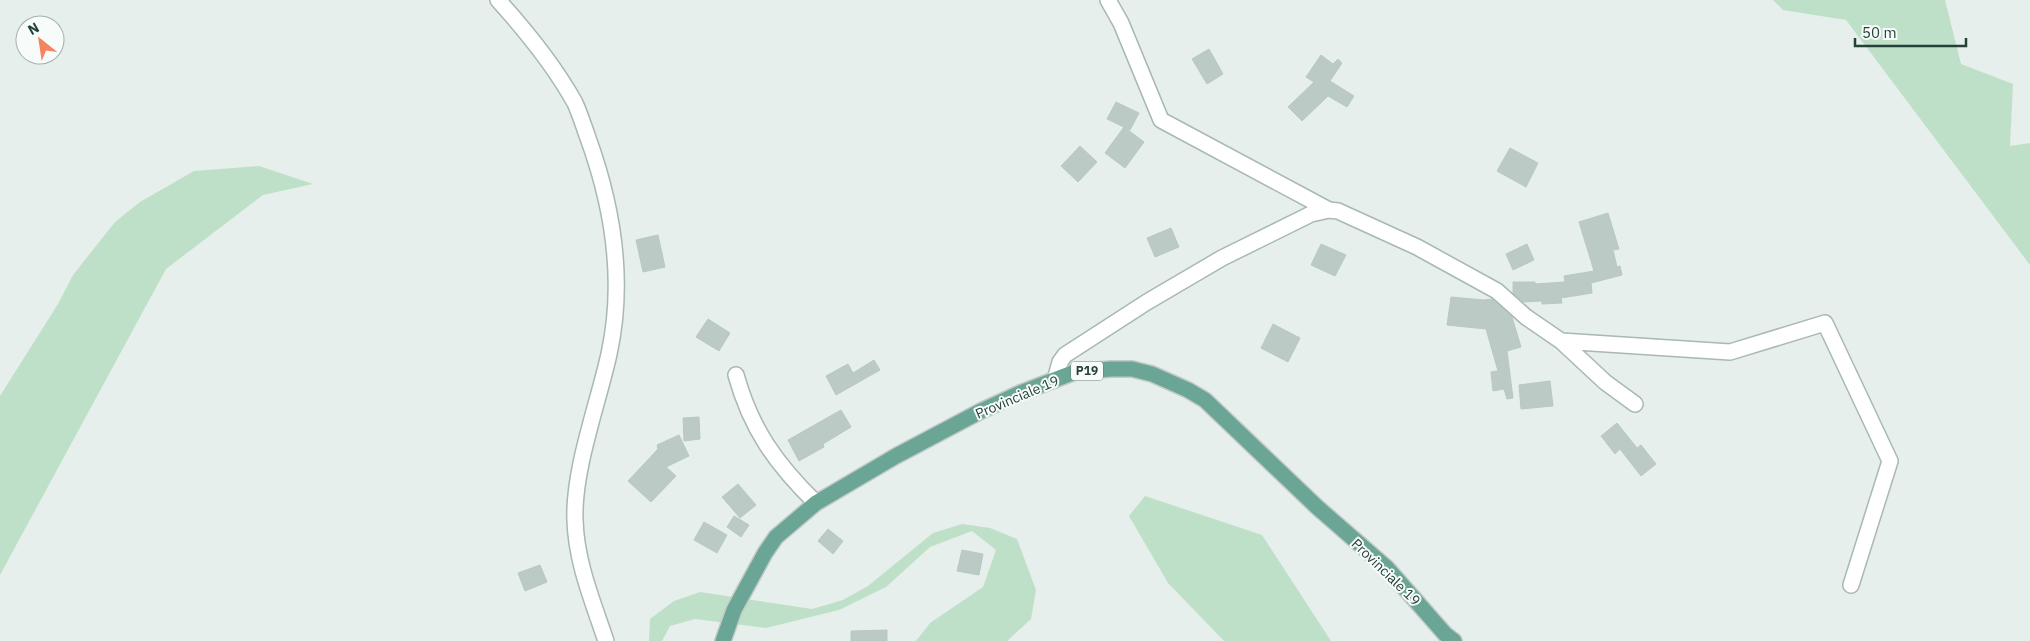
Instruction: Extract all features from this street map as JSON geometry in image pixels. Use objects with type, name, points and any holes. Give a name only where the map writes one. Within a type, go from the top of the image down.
[{"type":"main road","name":"Provinciale 19","points":[[722,641],[734,610],[765,553],[776,537],[816,503],[980,411],[1055,380],[1090,370],[1132,369],[1168,380],[1205,400],[1317,507],[1387,568],[1445,634],[1454,641]]},
{"type":"street","points":[[498,0],[535,41],[575,104],[595,159],[613,228],[617,294],[609,352],[579,481],[575,520],[582,571],[606,641]]},
{"type":"street","points":[[1108,0],[1121,23],[1161,120],[1329,210]]},
{"type":"street","points":[[1055,380],[1056,370],[1065,355],[1147,302],[1222,258],[1311,214],[1329,210],[1338,211],[1417,247],[1497,291],[1526,317],[1560,341],[1605,382],[1635,404]]},
{"type":"street","points":[[1560,341],[1730,352],[1825,323],[1890,461],[1851,585]]},
{"type":"street","points":[[736,375],[741,394],[758,434],[781,466],[816,503]]},
{"type":"green space","points":[[1773,0],[1945,0],[1961,64],[2013,84],[2010,146],[2030,143],[2030,265],[1846,20],[1783,10]]},
{"type":"green space","points":[[259,166],[313,184],[263,195],[166,269],[0,575],[0,396],[58,304],[73,275],[115,222],[140,202],[194,171]]},
{"type":"green space","points":[[1145,496],[1262,535],[1331,641],[1224,641],[1168,583],[1129,516]]},
{"type":"green space","points":[[962,524],[990,528],[1017,539],[1036,590],[1031,619],[1007,641],[916,641],[930,623],[983,587],[996,550],[972,531],[930,547],[886,587],[839,610],[766,628],[695,619],[670,626],[662,641],[649,641],[650,619],[674,601],[700,592],[812,609],[843,600],[868,586],[933,533]]},
{"type":"building","points":[[1209,49],[1223,74],[1207,84],[1192,59]]},
{"type":"building","points":[[1321,55],[1333,64],[1338,59],[1342,63],[1330,81],[1354,96],[1347,107],[1328,96],[1302,121],[1288,107],[1314,82],[1306,77]]},
{"type":"building","points":[[1116,102],[1139,113],[1130,130],[1107,119]]},
{"type":"building","points":[[1124,127],[1144,142],[1125,168],[1105,153]]},
{"type":"building","points":[[1080,146],[1097,162],[1078,182],[1061,166]]},
{"type":"building","points":[[1510,148],[1538,163],[1526,187],[1497,171]]},
{"type":"building","points":[[1608,213],[1619,249],[1613,250],[1617,267],[1620,266],[1622,275],[1591,283],[1592,293],[1561,298],[1562,303],[1542,304],[1542,301],[1523,302],[1513,293],[1513,282],[1535,282],[1535,284],[1565,282],[1564,276],[1594,271],[1579,222]]},
{"type":"building","points":[[1171,228],[1179,247],[1155,257],[1147,238]]},
{"type":"building","points":[[658,235],[665,267],[643,272],[636,240]]},
{"type":"building","points":[[1321,244],[1346,255],[1335,276],[1311,265]]},
{"type":"building","points":[[1527,244],[1534,260],[1513,270],[1506,254]]},
{"type":"building","points":[[1451,297],[1492,299],[1512,317],[1521,347],[1507,351],[1513,398],[1507,399],[1504,389],[1493,391],[1491,372],[1498,371],[1486,329],[1447,325]]},
{"type":"building","points":[[708,319],[730,333],[719,351],[696,337]]},
{"type":"building","points":[[1273,324],[1300,338],[1288,362],[1261,348]]},
{"type":"building","points":[[874,360],[880,370],[836,395],[826,376],[848,364],[853,373]]},
{"type":"building","points":[[1550,381],[1553,406],[1521,409],[1519,385]]},
{"type":"building","points":[[841,410],[851,427],[823,444],[824,447],[799,461],[788,440]]},
{"type":"building","points":[[699,417],[700,439],[684,441],[683,418]]},
{"type":"building","points":[[1617,423],[1637,448],[1641,445],[1656,464],[1641,476],[1620,449],[1615,454],[1601,436]]},
{"type":"building","points":[[679,435],[689,456],[666,467],[676,476],[651,502],[628,481],[658,449],[657,445]]},
{"type":"building","points":[[738,484],[756,505],[740,518],[722,497]]},
{"type":"building","points":[[734,516],[749,525],[741,537],[727,527]]},
{"type":"building","points":[[704,522],[727,535],[717,553],[694,540]]},
{"type":"building","points":[[828,529],[843,541],[833,554],[818,541]]},
{"type":"building","points":[[962,550],[983,554],[979,575],[957,571]]},
{"type":"building","points":[[540,565],[547,582],[525,591],[518,573]]},
{"type":"building","points":[[887,630],[887,641],[851,641],[851,631]]}]
